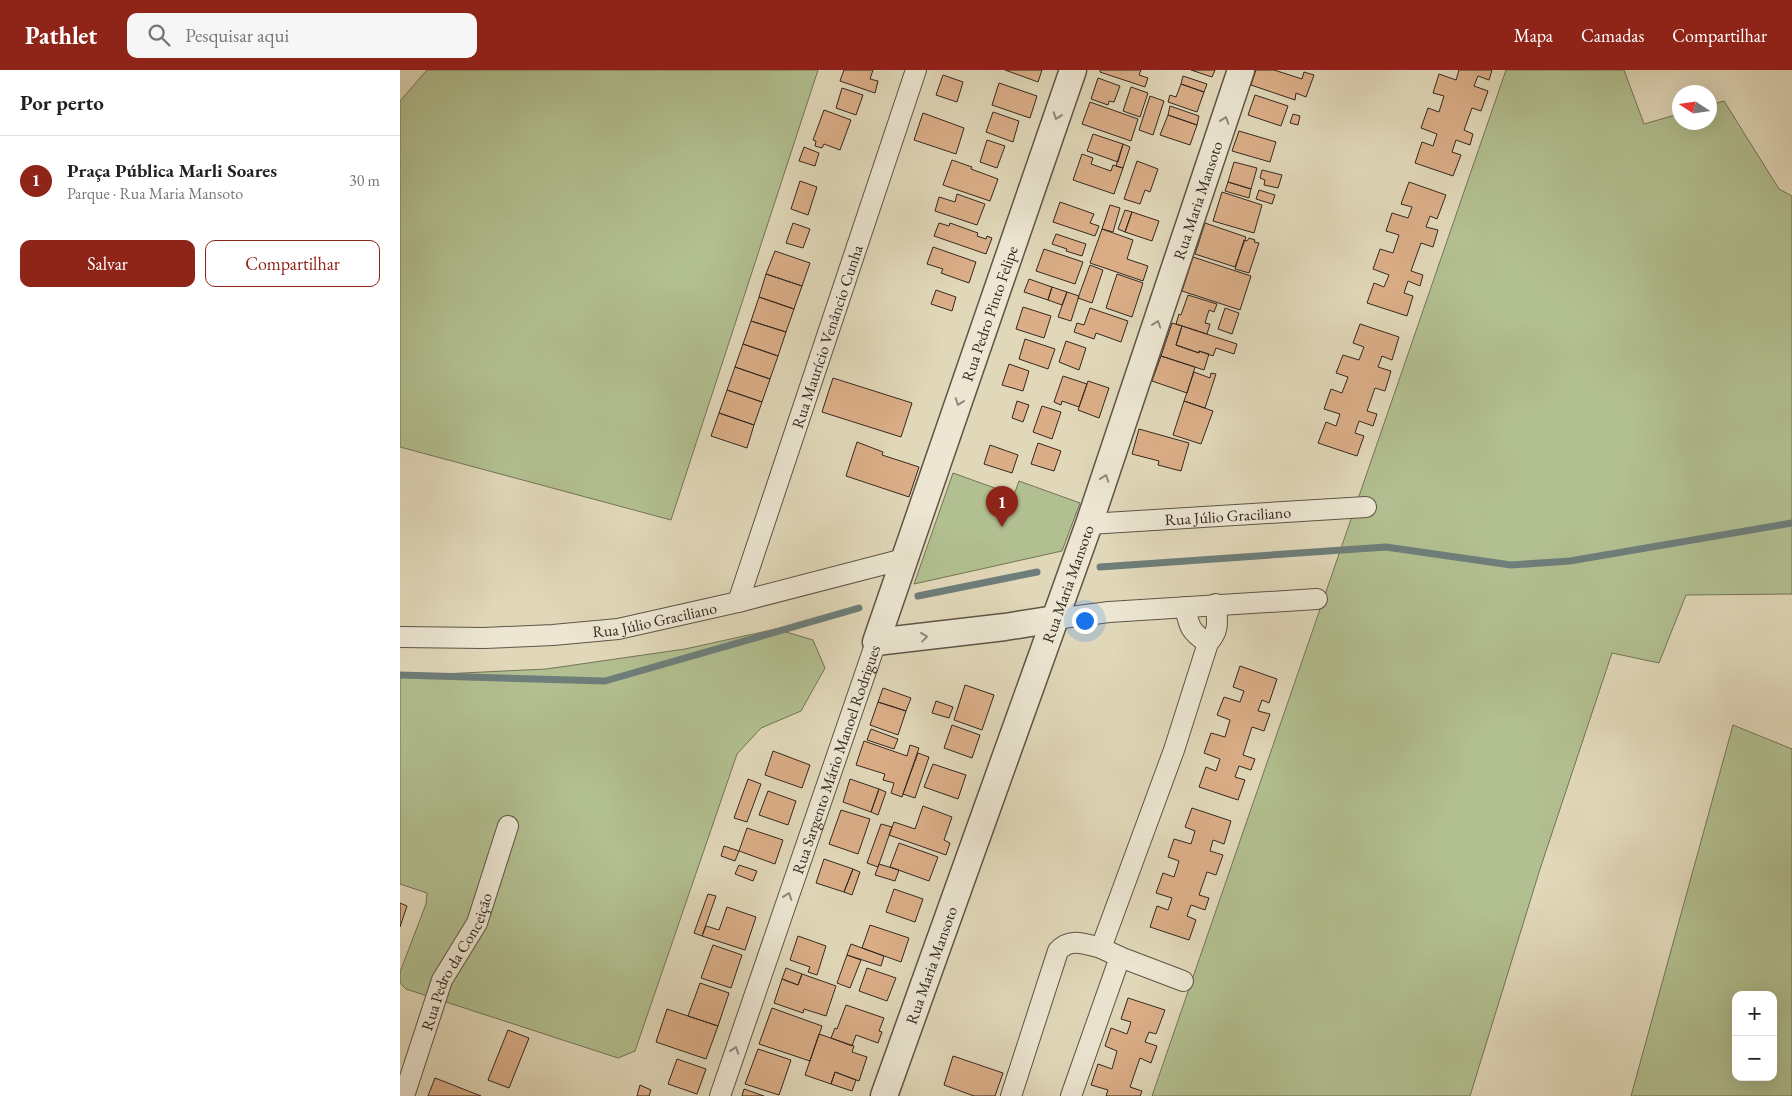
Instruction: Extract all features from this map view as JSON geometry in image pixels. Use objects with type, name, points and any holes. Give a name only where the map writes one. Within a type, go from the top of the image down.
[{"type":"street","name":"Rua Maurício Venâncio Cunha","points":[[738,602],[916,70]]},
{"type":"street","name":"Rua Pedro Pinto Felipe","points":[[876,642],[1073,70]]},
{"type":"street","name":"Rua Maria Mansoto","points":[[884,1096],[1089,524],[1241,70]]},
{"type":"street","name":"Rua Júlio Graciliano","points":[[1089,524],[1366,507]]},
{"type":"street","name":"Rua Júlio Graciliano","points":[[400,637],[484,638],[609,630],[738,602],[904,559]]},
{"type":"street","name":"Rua Sargento Mário Manoel Rodrigues","points":[[720,1096],[876,642],[1005,627],[1109,612],[1317,599]]},
{"type":"street","points":[[1101,948],[1174,750],[1208,643],[1216,634],[1216,604]]},
{"type":"street","points":[[1185,606],[1193,633],[1208,643]]},
{"type":"street","name":"Rua Pedro da Conceição","points":[[404,1096],[442,980],[477,922],[508,826]]},
{"type":"street","points":[[1011,1096],[1058,951],[1063,945],[1073,942],[1101,948],[1183,981]]},
{"type":"street","points":[[1071,1096],[1120,957]]},
{"type":"green space","points":[[427,70],[818,70],[671,520],[400,447],[400,101]]},
{"type":"green space","points":[[1506,70],[1624,70],[1644,124],[1672,116],[1672,130],[1717,130],[1717,103],[1724,101],[1779,189],[1792,196],[1792,594],[1686,595],[1659,663],[1612,653],[1540,869],[1470,1096],[1152,1096]]},
{"type":"green space","points":[[953,473],[1014,495],[1019,481],[1080,503],[1062,551],[914,584]]},
{"type":"green space","points":[[776,629],[813,640],[825,668],[801,711],[761,728],[737,754],[635,1051],[618,1058],[406,989],[400,983],[400,972],[426,904],[427,893],[400,884],[400,676],[546,669],[685,649]]},
{"type":"green space","points":[[1733,725],[1792,749],[1792,1096],[1631,1096]]},
{"type":"building","points":[[844,70],[873,70],[870,79],[878,81],[875,93],[840,81]]},
{"type":"building","points":[[1005,70],[1042,70],[1038,82]]},
{"type":"building","points":[[1100,70],[1141,70],[1139,75],[1148,78],[1145,87],[1100,72]]},
{"type":"building","points":[[1191,70],[1215,70],[1212,77]]},
{"type":"building","points":[[1256,70],[1274,70],[1302,79],[1304,72],[1314,75],[1306,97],[1296,93],[1295,100],[1251,85]]},
{"type":"building","points":[[1459,70],[1492,70],[1489,80],[1478,76],[1474,86],[1488,91],[1481,111],[1472,108],[1464,130],[1473,134],[1470,145],[1456,140],[1452,152],[1461,155],[1453,176],[1415,163],[1422,142],[1433,146],[1437,134],[1421,128],[1428,108],[1439,112],[1444,96],[1433,93],[1439,74],[1456,80]]},
{"type":"building","points":[[943,75],[963,82],[957,102],[936,95]]},
{"type":"building","points":[[1183,76],[1207,84],[1204,92],[1181,84]]},
{"type":"building","points":[[1098,78],[1120,86],[1114,102],[1109,101],[1108,105],[1091,99]]},
{"type":"building","points":[[999,83],[1037,96],[1030,118],[992,105]]},
{"type":"building","points":[[1181,84],[1204,92],[1197,112],[1168,102],[1170,95],[1176,97]]},
{"type":"building","points":[[1131,87],[1148,93],[1140,117],[1123,111]]},
{"type":"building","points":[[842,88],[863,95],[856,115],[836,108]]},
{"type":"building","points":[[1255,95],[1288,106],[1281,126],[1248,115]]},
{"type":"building","points":[[1150,96],[1164,101],[1153,135],[1139,130]]},
{"type":"building","points":[[1090,102],[1138,119],[1131,141],[1082,124]]},
{"type":"building","points":[[1170,106],[1199,116],[1197,125],[1168,115]]},
{"type":"building","points":[[824,110],[851,120],[840,150],[824,144],[822,148],[815,146],[816,141],[813,140]]},
{"type":"building","points":[[993,112],[1019,121],[1013,142],[986,132]]},
{"type":"building","points":[[923,113],[964,128],[956,154],[914,140]]},
{"type":"building","points":[[1293,114],[1300,116],[1298,125],[1290,123]]},
{"type":"building","points":[[1168,115],[1197,125],[1190,145],[1160,135]]},
{"type":"building","points":[[1239,131],[1276,142],[1270,162],[1232,151]]},
{"type":"building","points":[[1093,134],[1123,144],[1118,162],[1087,151]]},
{"type":"building","points":[[987,140],[1005,146],[997,168],[980,162]]},
{"type":"building","points":[[1123,144],[1130,147],[1123,168],[1116,166]]},
{"type":"building","points":[[804,147],[819,153],[815,166],[799,161]]},
{"type":"building","points":[[1082,154],[1093,158],[1091,164],[1111,171],[1113,165],[1123,168],[1114,194],[1073,180]]},
{"type":"building","points":[[952,160],[998,179],[990,201],[943,185]]},
{"type":"building","points":[[1137,161],[1158,169],[1150,192],[1145,190],[1140,204],[1124,199]]},
{"type":"building","points":[[1234,162],[1257,168],[1251,189],[1228,182]]},
{"type":"building","points":[[1262,170],[1282,175],[1278,188],[1264,185],[1265,180],[1260,178]]},
{"type":"building","points":[[800,181],[817,187],[808,215],[791,209]]},
{"type":"building","points":[[1228,182],[1251,189],[1249,198],[1225,191]]},
{"type":"building","points":[[1409,182],[1446,195],[1437,219],[1430,216],[1426,227],[1438,230],[1433,247],[1421,243],[1411,271],[1423,275],[1420,286],[1408,281],[1404,293],[1413,296],[1407,316],[1367,303],[1374,283],[1384,287],[1389,275],[1373,269],[1380,249],[1393,253],[1399,235],[1386,231],[1392,213],[1408,218],[1412,207],[1401,204]]},
{"type":"building","points":[[1259,190],[1275,195],[1272,204],[1256,199]]},
{"type":"building","points":[[1222,192],[1262,205],[1254,233],[1213,221]]},
{"type":"building","points":[[957,194],[985,204],[977,225],[935,211],[939,197],[955,202]]},
{"type":"building","points":[[1060,202],[1094,214],[1090,223],[1099,226],[1095,236],[1053,222]]},
{"type":"building","points":[[1110,205],[1120,208],[1113,232],[1102,229]]},
{"type":"building","points":[[1125,210],[1132,212],[1125,232],[1118,229]]},
{"type":"building","points":[[1132,212],[1159,221],[1152,241],[1125,232]]},
{"type":"building","points":[[793,223],[810,229],[803,248],[786,243]]},
{"type":"building","points":[[939,223],[949,226],[950,223],[978,233],[977,236],[986,239],[987,236],[992,238],[986,254],[934,236]]},
{"type":"building","points":[[1205,223],[1246,237],[1235,267],[1195,254]]},
{"type":"building","points":[[1102,229],[1133,240],[1127,259],[1148,266],[1143,281],[1090,263]]},
{"type":"building","points":[[1056,234],[1086,244],[1082,256],[1052,244]]},
{"type":"building","points":[[1249,238],[1259,243],[1249,273],[1235,269],[1244,240],[1247,241]]},
{"type":"building","points":[[933,247],[976,262],[969,283],[941,273],[943,269],[927,264]]},
{"type":"building","points":[[1044,249],[1083,262],[1075,284],[1036,271]]},
{"type":"building","points":[[775,251],[810,263],[802,286],[766,274]]},
{"type":"building","points":[[1193,257],[1251,276],[1240,310],[1182,291]]},
{"type":"building","points":[[1090,265],[1103,270],[1092,303],[1078,298]]},
{"type":"building","points":[[766,274],[802,286],[794,309],[759,297]]},
{"type":"building","points":[[1117,274],[1143,283],[1132,317],[1106,308]]},
{"type":"building","points":[[1029,279],[1052,287],[1048,300],[1024,292]]},
{"type":"building","points":[[1052,287],[1067,292],[1062,305],[1048,300]]},
{"type":"building","points":[[936,290],[956,297],[952,311],[931,304]]},
{"type":"building","points":[[1067,292],[1079,296],[1071,321],[1058,317]]},
{"type":"building","points":[[1188,295],[1217,304],[1214,312],[1209,310],[1205,323],[1210,324],[1207,334],[1176,324]]},
{"type":"building","points":[[759,297],[794,309],[786,332],[751,321]]},
{"type":"building","points":[[1023,307],[1051,316],[1044,338],[1016,329]]},
{"type":"building","points":[[1090,308],[1128,321],[1121,342],[1096,333],[1094,339],[1074,332],[1077,323],[1084,325]]},
{"type":"building","points":[[1225,308],[1239,313],[1232,334],[1218,329]]},
{"type":"building","points":[[751,321],[786,332],[778,356],[743,344]]},
{"type":"building","points":[[1172,323],[1182,326],[1176,345],[1199,353],[1199,351],[1209,354],[1204,370],[1161,356]]},
{"type":"building","points":[[1360,324],[1399,337],[1392,360],[1382,356],[1378,367],[1391,371],[1385,391],[1375,388],[1367,411],[1377,414],[1373,426],[1359,421],[1355,433],[1364,436],[1357,456],[1318,443],[1326,422],[1336,426],[1340,414],[1324,409],[1331,389],[1342,393],[1348,377],[1336,373],[1343,355],[1359,360],[1364,347],[1353,343]]},
{"type":"building","points":[[1182,326],[1237,344],[1234,354],[1216,348],[1213,356],[1176,345]]},
{"type":"building","points":[[1025,339],[1055,349],[1048,369],[1019,359]]},
{"type":"building","points":[[1066,341],[1086,348],[1079,370],[1059,362]]},
{"type":"building","points":[[743,344],[778,356],[770,379],[735,367]]},
{"type":"building","points":[[1161,356],[1195,367],[1187,393],[1152,381]]},
{"type":"building","points":[[1009,364],[1029,371],[1023,391],[1002,385]]},
{"type":"building","points":[[735,367],[770,379],[762,402],[727,390]]},
{"type":"building","points":[[1194,372],[1210,378],[1211,373],[1216,374],[1205,408],[1184,401]]},
{"type":"building","points":[[1063,376],[1087,384],[1079,407],[1062,401],[1061,405],[1054,402]]},
{"type":"building","points":[[833,378],[912,403],[901,437],[822,412]]},
{"type":"building","points":[[1088,381],[1109,388],[1099,418],[1078,410]]},
{"type":"building","points":[[727,390],[762,402],[754,425],[719,413]]},
{"type":"building","points":[[1017,401],[1029,405],[1023,422],[1012,418]]},
{"type":"building","points":[[1184,401],[1213,411],[1201,444],[1173,435]]},
{"type":"building","points":[[1042,406],[1061,412],[1052,439],[1033,432]]},
{"type":"building","points":[[719,413],[754,425],[747,448],[711,436]]},
{"type":"building","points":[[1139,429],[1189,443],[1181,471],[1158,465],[1159,461],[1132,454]]},
{"type":"building","points":[[857,442],[883,452],[882,455],[919,467],[909,497],[846,476]]},
{"type":"building","points":[[1038,443],[1061,451],[1054,471],[1031,464]]},
{"type":"building","points":[[990,445],[1018,455],[1012,473],[984,464]]},
{"type":"building","points":[[1240,666],[1277,679],[1269,703],[1262,700],[1258,711],[1270,714],[1264,731],[1252,727],[1243,755],[1255,759],[1251,770],[1239,766],[1235,777],[1245,780],[1238,800],[1199,787],[1206,767],[1216,771],[1220,759],[1204,753],[1211,733],[1225,737],[1230,720],[1217,715],[1224,697],[1240,702],[1244,691],[1233,687]]},
{"type":"building","points":[[965,685],[994,695],[982,730],[954,720]]},
{"type":"building","points":[[883,688],[911,698],[906,711],[878,702]]},
{"type":"building","points":[[936,701],[953,707],[949,718],[932,713]]},
{"type":"building","points":[[878,702],[906,711],[898,735],[870,725]]},
{"type":"building","points":[[952,725],[980,735],[972,758],[944,748]]},
{"type":"building","points":[[871,729],[898,739],[894,749],[867,740]]},
{"type":"building","points":[[864,741],[907,756],[910,745],[919,748],[902,797],[891,793],[894,783],[883,780],[885,774],[856,765]]},
{"type":"building","points":[[773,751],[810,765],[802,788],[765,775]]},
{"type":"building","points":[[918,753],[929,757],[915,798],[903,794]]},
{"type":"building","points":[[933,764],[966,775],[958,799],[924,787]]},
{"type":"building","points":[[748,779],[761,784],[747,822],[734,818]]},
{"type":"building","points":[[850,779],[879,789],[871,812],[843,802]]},
{"type":"building","points":[[879,789],[886,792],[878,815],[871,812]]},
{"type":"building","points":[[768,791],[796,801],[788,825],[759,815]]},
{"type":"building","points":[[923,806],[952,817],[944,840],[950,843],[946,855],[889,835],[894,822],[915,829]]},
{"type":"building","points":[[1192,808],[1231,821],[1224,844],[1213,840],[1210,851],[1223,855],[1216,875],[1207,872],[1199,895],[1209,898],[1205,910],[1191,905],[1187,916],[1196,920],[1189,940],[1150,927],[1157,906],[1168,910],[1172,898],[1156,893],[1163,873],[1174,877],[1179,861],[1168,857],[1174,839],[1191,844],[1195,831],[1185,827]]},
{"type":"building","points":[[841,810],[870,819],[858,854],[829,844]]},
{"type":"building","points":[[881,824],[892,827],[878,867],[867,863]]},
{"type":"building","points":[[747,828],[783,840],[775,864],[739,851]]},
{"type":"building","points":[[899,843],[938,857],[929,881],[890,867]]},
{"type":"building","points":[[724,846],[739,851],[735,861],[721,856]]},
{"type":"building","points":[[824,859],[853,869],[844,892],[816,883]]},
{"type":"building","points":[[879,864],[899,870],[895,881],[875,875]]},
{"type":"building","points":[[739,865],[757,871],[753,881],[735,874]]},
{"type":"building","points":[[853,869],[860,872],[852,895],[844,892]]},
{"type":"building","points":[[894,889],[923,899],[915,922],[886,912]]},
{"type":"building","points":[[708,894],[716,896],[702,936],[694,933]]},
{"type":"building","points":[[400,903],[407,906],[400,927]]},
{"type":"building","points":[[727,907],[756,917],[745,950],[702,936],[706,926],[719,930]]},
{"type":"building","points":[[870,925],[909,938],[901,962],[862,948]]},
{"type":"building","points":[[798,936],[826,946],[817,975],[808,972],[810,967],[790,960]]},
{"type":"building","points":[[851,944],[884,956],[881,966],[847,955]]},
{"type":"building","points":[[713,945],[742,955],[731,988],[701,978]]},
{"type":"building","points":[[847,955],[861,960],[850,988],[837,983]]},
{"type":"building","points":[[786,968],[802,974],[798,985],[782,979]]},
{"type":"building","points":[[867,968],[896,978],[887,1001],[859,991]]},
{"type":"building","points":[[802,974],[836,986],[826,1016],[804,1009],[803,1013],[774,1003],[782,979],[798,985]]},
{"type":"building","points":[[700,983],[729,993],[718,1026],[688,1016]]},
{"type":"building","points":[[1128,998],[1165,1010],[1156,1034],[1149,1032],[1145,1042],[1157,1046],[1151,1063],[1140,1058],[1130,1087],[1142,1091],[1140,1096],[1106,1096],[1108,1090],[1091,1085],[1098,1064],[1112,1069],[1117,1051],[1105,1046],[1111,1028],[1127,1034],[1131,1022],[1121,1019]]},
{"type":"building","points":[[846,1005],[884,1018],[879,1031],[882,1032],[878,1043],[856,1035],[852,1046],[831,1038],[835,1028],[837,1029]]},
{"type":"building","points":[[772,1008],[822,1026],[810,1061],[759,1044]]},
{"type":"building","points":[[667,1009],[718,1026],[706,1059],[656,1042]]},
{"type":"building","points":[[508,1030],[529,1038],[509,1088],[488,1080]]},
{"type":"building","points":[[819,1034],[854,1046],[852,1052],[867,1057],[859,1081],[835,1072],[831,1084],[805,1075]]},
{"type":"building","points":[[758,1049],[791,1060],[779,1095],[745,1084]]},
{"type":"building","points":[[953,1056],[1003,1073],[995,1096],[974,1096],[944,1085]]},
{"type":"building","points":[[677,1059],[706,1069],[697,1094],[668,1084]]},
{"type":"building","points":[[835,1072],[856,1080],[852,1091],[831,1084]]},
{"type":"building","points":[[435,1078],[481,1096],[428,1096]]},
{"type":"building","points":[[640,1085],[651,1090],[649,1096],[637,1096]]},
{"type":"building","points":[[744,1089],[764,1096],[742,1096]]},
{"type":"waterway","points":[[1100,567],[1386,547],[1511,565],[1570,561],[1792,523]]},
{"type":"waterway","points":[[918,596],[1037,572]]},
{"type":"waterway","points":[[400,675],[605,681],[859,608]]},
{"type":"place","name":"Praça Pública Marli Soares","points":[[1002,527]]}]
